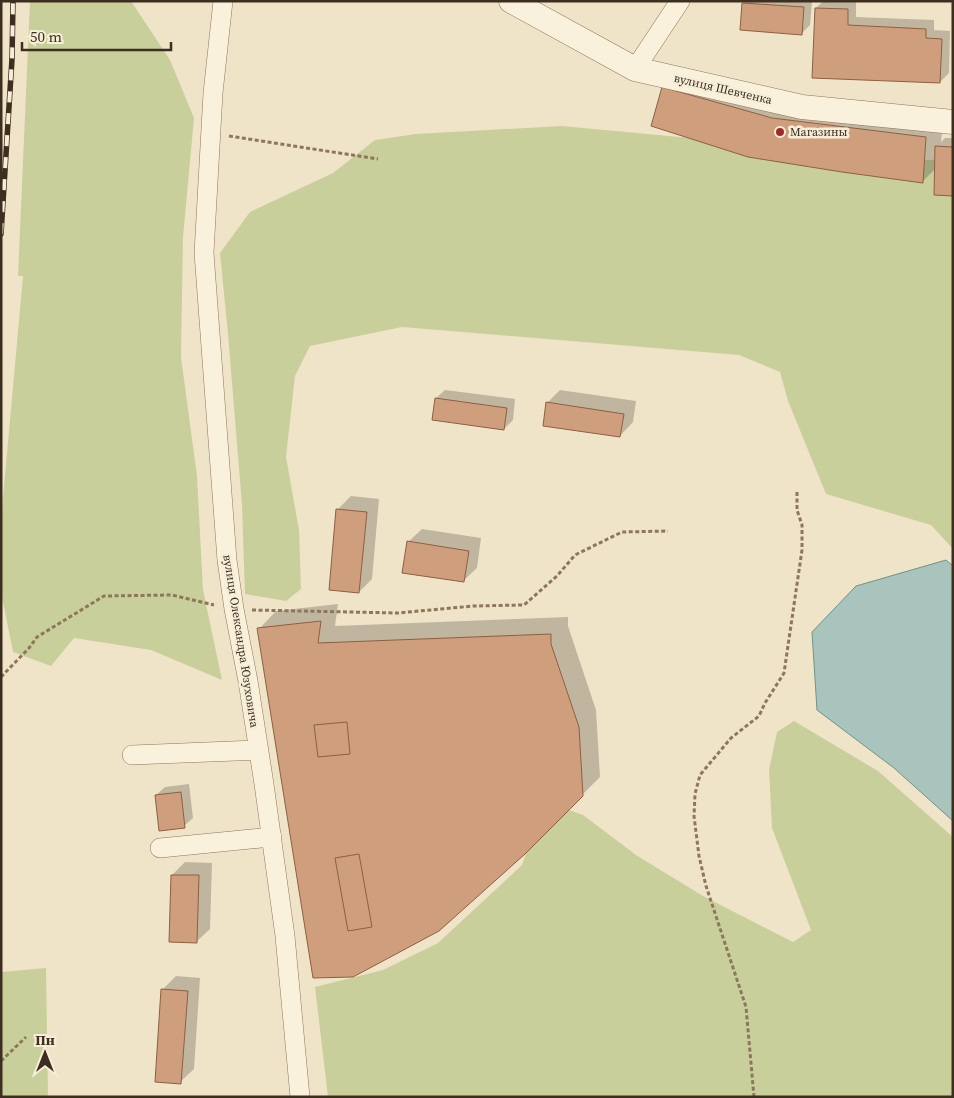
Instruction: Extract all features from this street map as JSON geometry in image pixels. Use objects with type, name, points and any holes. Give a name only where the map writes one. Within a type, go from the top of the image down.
[{"type":"street","name":"вулиця Олександра Юзуховича","points":[[223,1],[213,93],[204,253],[227,560],[272,837],[285,936],[300,1097]]},
{"type":"street","name":"вулиця Шевченка","points":[[511,1],[635,70],[802,107],[953,122]]},
{"type":"street","points":[[635,70],[680,1]]},
{"type":"street","points":[[132,755],[259,750]]},
{"type":"street","points":[[160,848],[272,837]]},
{"type":"path","points":[[211,133],[378,159]]},
{"type":"path","points":[[754,1097],[746,1008],[706,886],[699,856],[694,816],[695,794],[700,775],[731,738],[759,716],[784,673],[802,550],[802,525],[797,510],[797,490]]},
{"type":"path","points":[[1,677],[37,637],[104,596],[172,595],[234,609],[398,613],[473,606],[524,605],[557,576],[574,556],[622,532],[668,531]]},
{"type":"path","points":[[1,1061],[26,1037]]},
{"type":"green space","points":[[30,1],[131,1],[170,60],[194,118],[183,237],[181,357],[197,476],[203,590],[222,680],[151,650],[74,638],[51,666],[13,652],[1,592],[1,520],[23,276],[18,276]]},
{"type":"green space","points":[[562,126],[807,149],[876,162],[953,159],[953,549],[931,525],[826,494],[788,401],[780,372],[739,355],[402,327],[310,346],[295,376],[286,457],[299,530],[301,589],[286,601],[245,594],[242,505],[220,253],[250,212],[333,173],[375,140],[416,134]]},
{"type":"green space","points":[[794,721],[878,771],[953,837],[953,1097],[328,1097],[315,987],[383,970],[438,943],[522,865],[544,801],[583,815],[636,855],[703,896],[793,942],[811,930],[772,828],[769,770],[777,732]]},
{"type":"green space","points":[[46,968],[48,1097],[1,1097],[1,972]]},
{"type":"water","points":[[946,560],[953,566],[953,821],[894,768],[817,710],[812,632],[856,586]]},
{"type":"building","points":[[742,3],[804,7],[802,35],[740,30]]},
{"type":"building","points":[[815,8],[848,9],[848,25],[926,29],[926,38],[942,39],[940,83],[812,78]]},
{"type":"building","name":"Магазины","points":[[662,87],[772,118],[926,137],[923,183],[748,157],[651,126]]},
{"type":"building","points":[[935,146],[953,147],[953,196],[934,195]]},
{"type":"building","points":[[435,398],[507,408],[504,430],[432,420]]},
{"type":"building","points":[[546,402],[624,414],[620,437],[543,426]]},
{"type":"building","points":[[336,509],[367,512],[359,593],[329,590]]},
{"type":"building","points":[[407,541],[469,551],[464,582],[402,573]]},
{"type":"building","points":[[321,621],[318,643],[551,634],[551,644],[579,727],[583,796],[525,854],[439,931],[353,977],[313,978],[257,628]]},
{"type":"building","points":[[347,722],[350,754],[318,757],[314,725]]},
{"type":"building","points":[[181,792],[185,828],[159,831],[155,795]]},
{"type":"building","points":[[359,854],[372,927],[348,931],[335,858]]},
{"type":"building","points":[[171,875],[199,875],[197,943],[169,942]]},
{"type":"building","points":[[161,989],[188,991],[181,1084],[155,1082]]},
{"type":"railway","points":[[1,234],[12,59],[13,1]]},
{"type":"place","name":"Магазины","points":[[780,132]]}]
